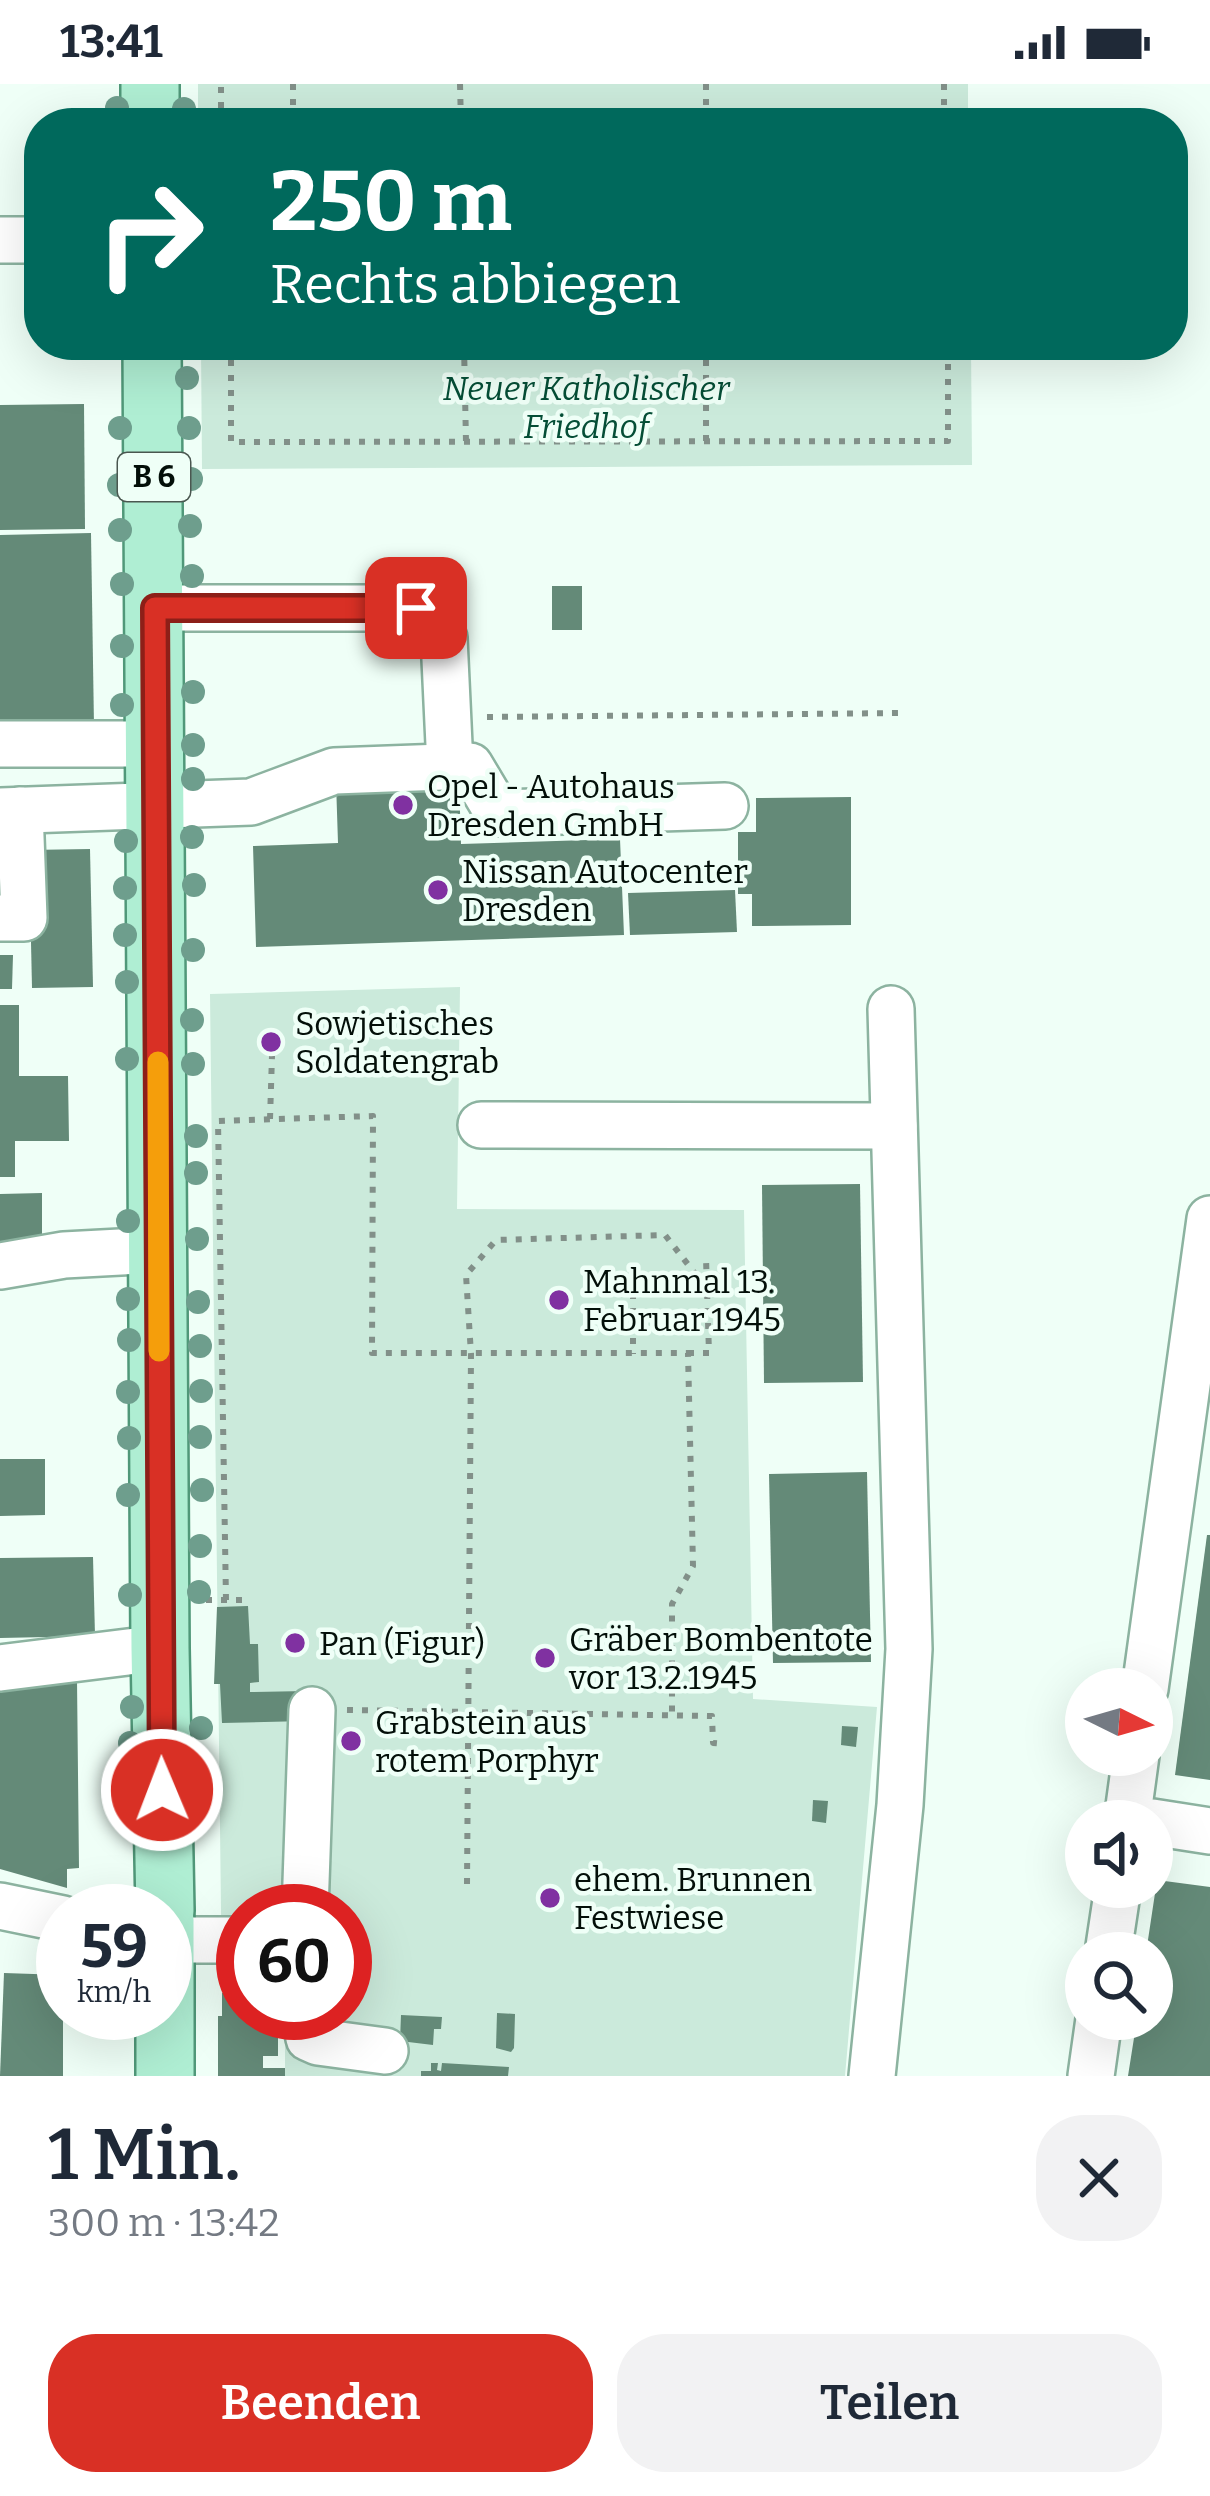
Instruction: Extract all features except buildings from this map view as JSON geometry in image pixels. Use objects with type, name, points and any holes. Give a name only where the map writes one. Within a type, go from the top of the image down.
[{"type":"main road","name":"B 6","points":[[152,360],[164,1884]]},
{"type":"main road","points":[[165,2040],[165,2076]]},
{"type":"street","points":[[155,608],[416,608],[435,618],[444,638],[450,766]]},
{"type":"street","points":[[0,744],[156,745]]},
{"type":"street","points":[[0,918],[24,918],[10,811],[250,802],[334,771],[450,766],[470,766],[498,812],[725,806]]},
{"type":"street","points":[[872,2076],[900,1805],[909,1649],[891,1009]]},
{"type":"street","points":[[481,1125],[894,1126]]},
{"type":"street","points":[[1148,1668],[1203,1330],[1210,1219]]},
{"type":"street","points":[[0,1266],[64,1255],[158,1250]]},
{"type":"street","points":[[0,1668],[160,1648]]},
{"type":"street","points":[[306,1884],[313,1710]]},
{"type":"street","points":[[1173,1826],[1210,1831]]},
{"type":"street","points":[[0,1906],[36,1913]]},
{"type":"street","points":[[321,2040],[385,2051]]},
{"type":"street","points":[[1090,2076],[1096,2040]]},
{"type":"path","points":[[231,360],[231,442],[948,441],[948,360]]},
{"type":"path","points":[[464,360],[466,442]]},
{"type":"path","points":[[706,360],[706,441]]},
{"type":"path","points":[[447,717],[905,713]]},
{"type":"path","points":[[270,1119],[272,1056]]},
{"type":"path","points":[[226,1600],[218,1121],[374,1116],[372,1353],[709,1353],[706,1258]]},
{"type":"path","points":[[467,1884],[471,1354],[466,1275],[496,1240],[665,1235],[707,1289]]},
{"type":"path","points":[[633,1293],[633,1354]]},
{"type":"path","points":[[672,1715],[672,1604],[693,1566],[688,1353]]},
{"type":"path","points":[[206,1600],[249,1600]]},
{"type":"path","points":[[313,1710],[712,1716],[713,1743],[724,1744]]},
{"type":"green space","points":[[198,84],[968,84],[968,108],[198,108]]},
{"type":"green space","name":"Neuer Katholischer Friedhof","points":[[201,360],[971,360],[972,465],[202,469]]},
{"type":"green space","points":[[460,987],[457,1209],[744,1210],[753,1699],[877,1707],[845,2076],[285,2076],[285,2040],[372,2040],[372,1884],[221,1884],[210,994]]},
{"type":"slow traffic","points":[[158,1062],[159,1351]]},
{"type":"place","name":"Opel - Autohaus Dresden GmbH","points":[[403,805]]},
{"type":"place","name":"Nissan Autocenter Dresden","points":[[438,890]]},
{"type":"place","name":"Sowjetisches Soldatengrab","points":[[271,1042]]},
{"type":"place","name":"Mahnmal 13. Februar 1945","points":[[559,1300]]},
{"type":"place","name":"Pan (Figur)","points":[[295,1643]]},
{"type":"place","name":"Gräber Bombentote vor 13.2.1945","points":[[545,1658]]},
{"type":"place","name":"Grabstein aus rotem Porphyr","points":[[351,1741]]},
{"type":"place","name":"ehem. Brunnen Festwiese","points":[[550,1898]]},
{"type":"route","points":[[162,1790],[155,608],[416,608]]}]
